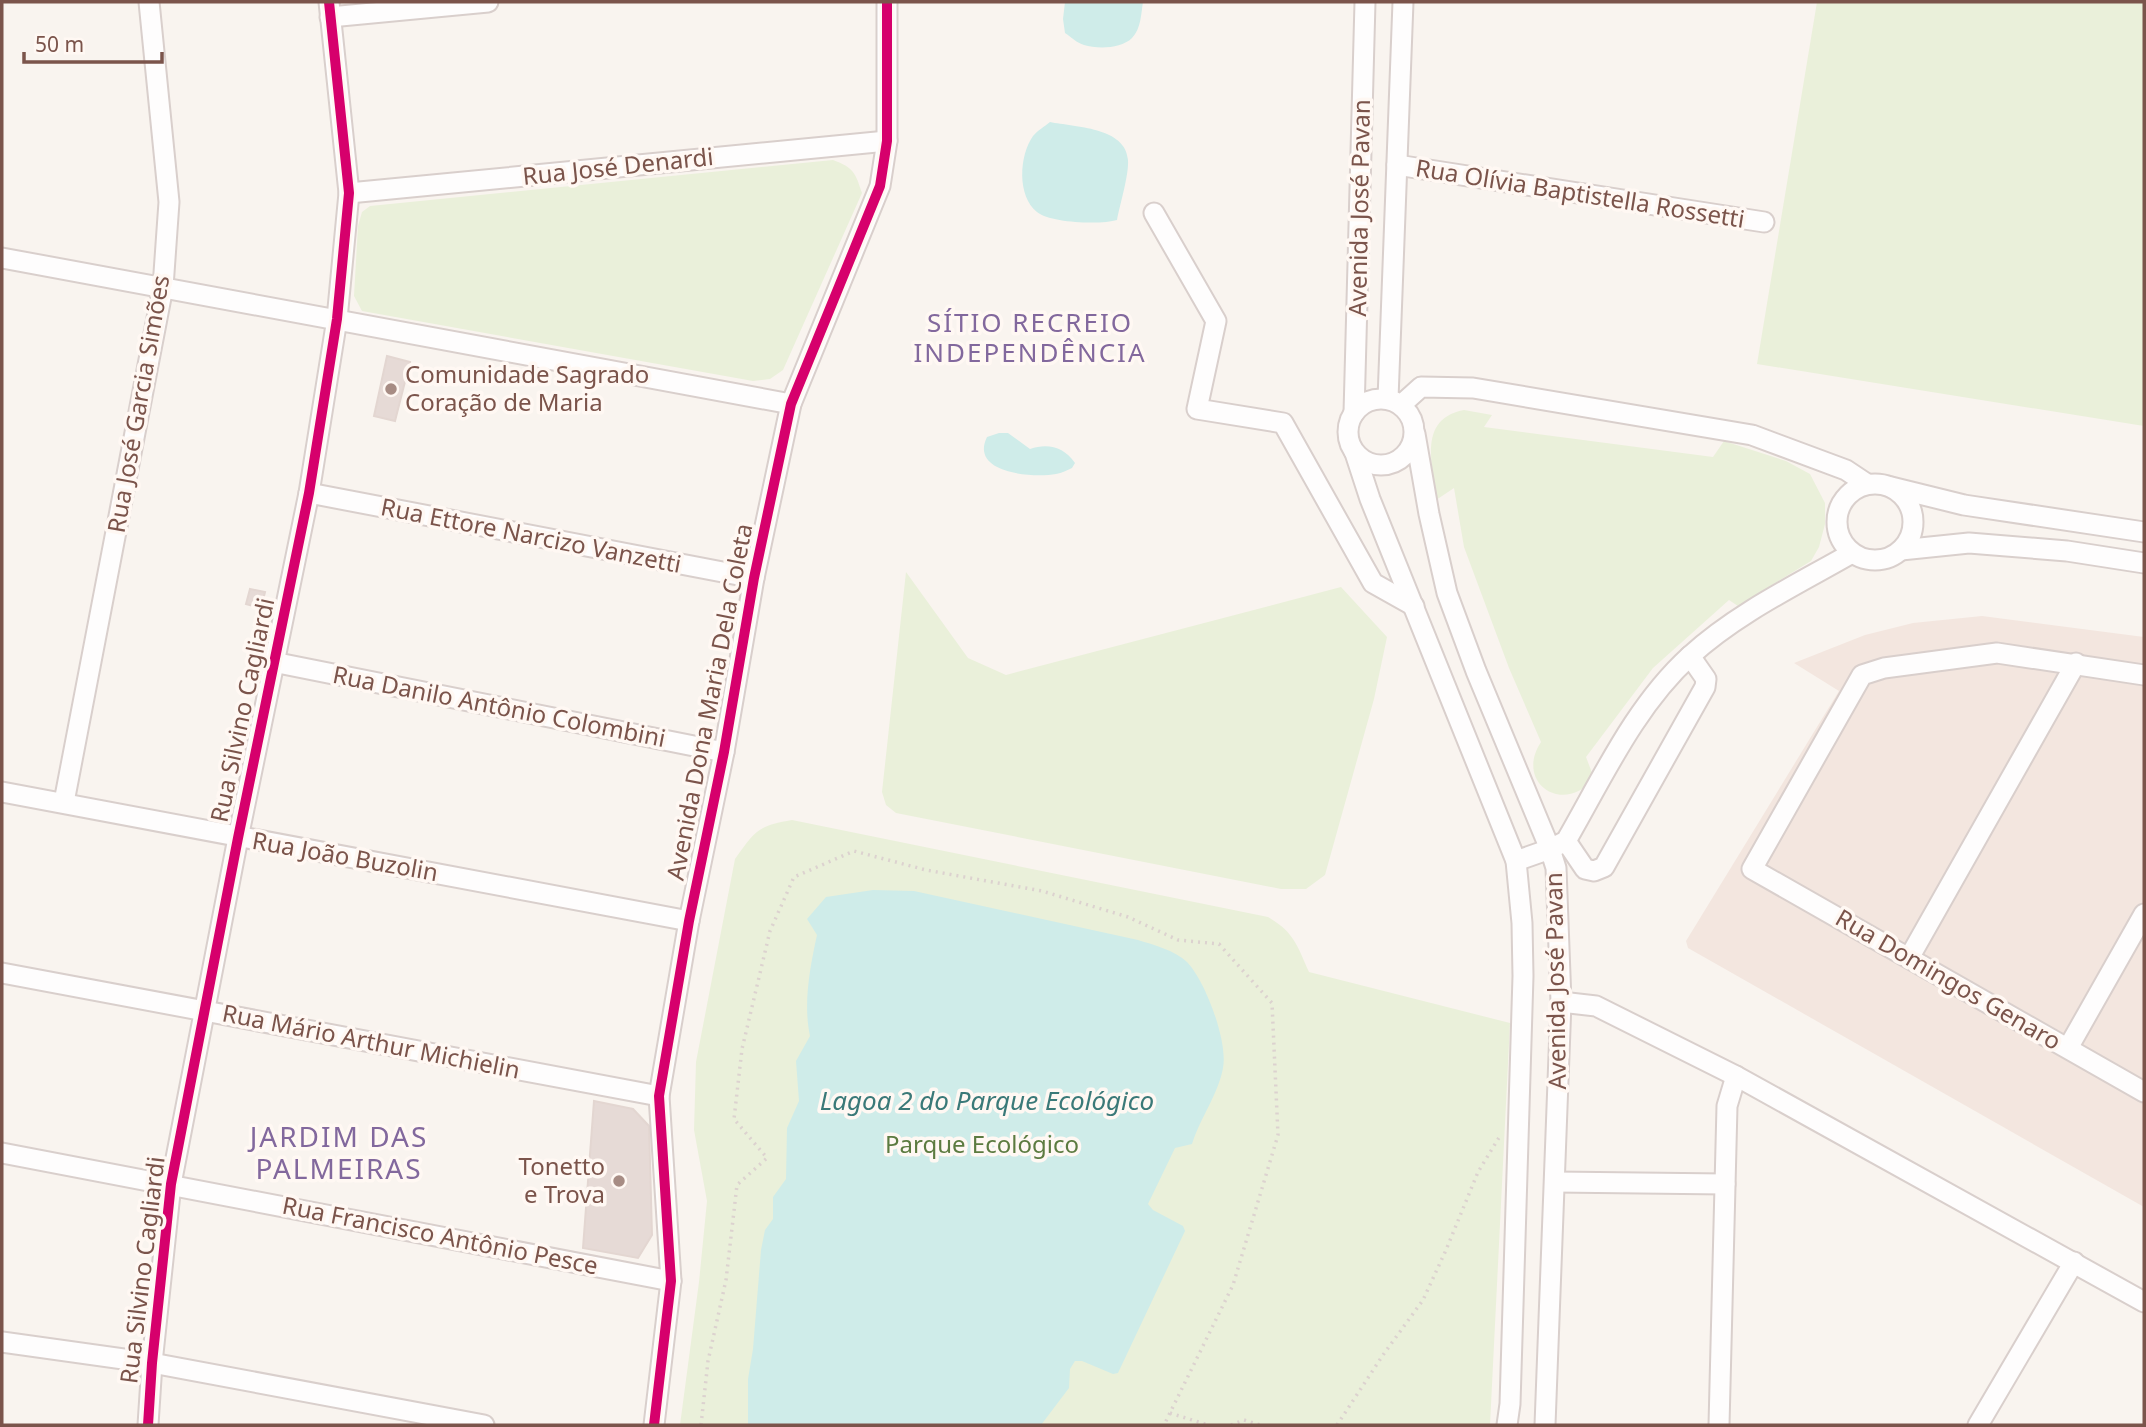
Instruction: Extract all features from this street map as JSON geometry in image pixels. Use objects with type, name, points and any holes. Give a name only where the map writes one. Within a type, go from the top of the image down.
[{"type":"street","name":"Rua José Garcia Simões","points":[[64,802],[163,287],[169,202],[149,2]]},
{"type":"street","points":[[330,9],[488,2]]},
{"type":"street","name":"Avenida Dona Maria Dela Coleta","points":[[654,1425],[671,1281],[659,1096],[689,920],[724,752],[754,578],[791,404],[880,186],[887,141],[887,2]]},
{"type":"street","name":"Avenida José Pavan","points":[[1354,413],[1365,2]]},
{"type":"street","name":"Avenida José Pavan","points":[[1395,402],[1397,165],[1403,2]]},
{"type":"street","name":"Rua Silvino Cagliardi","points":[[148,1425],[171,1184],[273,662],[309,494],[337,319],[349,193],[330,9]]},
{"type":"street","name":"Rua José Denardi","points":[[349,193],[887,141]]},
{"type":"street","name":"Rua Olívia Baptistella Rossetti","points":[[1397,165],[1764,222]]},
{"type":"street","points":[[1154,213],[1216,321],[1197,409],[1283,423],[1373,583],[1414,606]]},
{"type":"street","points":[[2,258],[791,404]]},
{"type":"street","points":[[1395,402],[1409,413],[1414,423],[1412,445],[1406,455],[1397,462],[1374,465],[1355,453],[1348,433],[1354,413],[1369,401],[1395,402],[1421,387],[1473,388],[1752,435],[1846,470],[1867,484]]},
{"type":"street","name":"Avenida José Pavan","points":[[1415,434],[1447,593],[1476,671],[1558,845],[1556,868],[1561,1002],[1545,1425]]},
{"type":"street","name":"Avenida José Pavan","points":[[1355,453],[1370,499],[1516,861],[1522,923],[1523,976],[1507,1425]]},
{"type":"street","points":[[1891,487],[1902,494],[1909,504],[1913,516],[1909,540],[1901,550],[1890,557],[1877,560],[1852,553],[1838,532],[1839,508],[1846,497],[1856,489],[1879,483],[1964,505],[2144,533]]},
{"type":"street","name":"Rua Ettore Narcizo Vanzetti","points":[[309,494],[754,578]]},
{"type":"street","points":[[1901,550],[1969,543],[2067,551],[2144,563]]},
{"type":"street","points":[[1516,861],[1558,845],[1636,718],[1690,656],[1741,617],[1852,553]]},
{"type":"street","name":"Rua Domingos Genaro","points":[[2076,663],[1997,653],[1884,668],[1862,675],[1752,869],[2144,1092]]},
{"type":"street","points":[[1558,845],[1584,869],[1594,871],[1604,867],[1705,687],[1706,679],[1690,656]]},
{"type":"street","name":"Rua Danilo Antônio Colombini","points":[[273,662],[724,752]]},
{"type":"street","points":[[1909,958],[2076,663],[2144,674]]},
{"type":"street","name":"Rua João Buzolin","points":[[2,792],[689,920]]},
{"type":"street","points":[[2068,1048],[2144,915]]},
{"type":"street","name":"Rua Mário Arthur Michielin","points":[[2,973],[659,1096]]},
{"type":"street","points":[[1561,1002],[1596,1006],[1736,1076],[2144,1302]]},
{"type":"street","points":[[1719,1425],[1727,1106],[1736,1076]]},
{"type":"street","name":"Rua Francisco Antônio Pesce","points":[[2,1153],[671,1281]]},
{"type":"street","points":[[1555,1182],[1725,1184]]},
{"type":"street","points":[[1978,1425],[2074,1262]]},
{"type":"street","points":[[2,1342],[152,1363],[484,1425]]},
{"type":"path","points":[[701,1425],[708,1361],[726,1280],[737,1185],[767,1158],[734,1119],[742,1049],[771,932],[794,877],[855,851],[926,870],[1042,891],[1128,917],[1178,940],[1219,944],[1272,1003],[1278,1135],[1233,1285],[1164,1425]]},
{"type":"path","points":[[1337,1425],[1382,1355],[1423,1300],[1478,1172],[1504,1128]]},
{"type":"path","points":[[1170,1413],[1208,1425]]},
{"type":"path","points":[[1231,1425],[1252,1420],[1259,1425]]},
{"type":"shaded area","points":[[1982,616],[2144,637],[2144,1207],[1688,948],[1686,941],[1839,691],[1794,663],[1865,635],[1913,623]]},
{"type":"green space","points":[[1817,2],[2144,2],[2144,426],[1757,364]]},
{"type":"green space","points":[[833,160],[853,172],[862,193],[783,370],[770,379],[753,381],[362,311],[354,296],[358,226],[362,212],[370,206]]},
{"type":"green space","points":[[1464,410],[1492,415],[1484,427],[1713,457],[1724,441],[1786,461],[1810,474],[1825,503],[1825,524],[1819,547],[1811,561],[1738,606],[1729,600],[1653,668],[1586,757],[1594,778],[1582,789],[1569,794],[1546,790],[1538,781],[1534,770],[1534,757],[1541,742],[1509,668],[1464,547],[1454,488],[1436,500],[1431,459],[1434,433],[1439,423],[1449,415]]},
{"type":"green space","points":[[906,572],[968,658],[1006,675],[1341,587],[1387,637],[1374,699],[1325,875],[1306,889],[1281,889],[896,813],[886,805],[882,792]]},
{"type":"green space","name":"Parque Ecológico","points":[[792,820],[1268,917],[1289,934],[1309,972],[1510,1023],[1490,1425],[680,1425],[707,1201],[694,1130],[696,1062],[735,859],[758,831]]},
{"type":"water","points":[[1065,2],[1143,2],[1139,26],[1132,38],[1122,44],[1102,47],[1081,44],[1065,33]]},
{"type":"water","points":[[1050,122],[1097,130],[1118,141],[1125,149],[1127,173],[1117,220],[1088,223],[1064,221],[1044,216],[1031,205],[1023,186],[1025,154],[1033,136]]},
{"type":"water","points":[[1008,433],[1030,449],[1043,446],[1061,450],[1075,463],[1072,468],[1056,474],[1033,475],[1006,471],[987,459],[984,449],[987,437]]},
{"type":"water","name":"Lagoa 2 do Parque Ecológico","points":[[873,890],[914,891],[1157,946],[1176,954],[1194,971],[1208,997],[1219,1028],[1224,1057],[1221,1078],[1192,1144],[1175,1148],[1148,1204],[1153,1210],[1183,1226],[1185,1231],[1118,1373],[1113,1374],[1082,1361],[1075,1361],[1070,1369],[1069,1388],[1041,1425],[748,1424],[748,1379],[761,1250],[765,1230],[773,1219],[773,1197],[786,1179],[787,1128],[799,1101],[796,1061],[810,1036],[807,998],[817,935],[807,919],[826,897]]},
{"type":"building","name":"Comunidade Sagrado Coração de Maria","points":[[387,356],[410,362],[395,421],[374,416]]},
{"type":"building","points":[[250,589],[265,592],[261,608],[246,604]]},
{"type":"building","name":"Tonetto e Trova","points":[[594,1101],[633,1109],[649,1126],[652,1235],[638,1258],[583,1248]]},
{"type":"cycle path","points":[[148,1425],[171,1184],[309,493],[337,319],[349,193],[329,2]]},
{"type":"cycle path","points":[[654,1425],[671,1281],[659,1096],[754,578],[791,404],[880,186],[887,141],[887,2]]},
{"type":"place","name":"Comunidade Sagrado Coração de Maria","points":[[391,389]]},
{"type":"place","name":"Tonetto e Trova","points":[[619,1181]]},
{"type":"district","name":"SÍTIO RECREIO INDEPENDÊNCIA","points":[[1030,338]]},
{"type":"district","name":"JARDIM DAS PALMEIRAS","points":[[339,1153]]}]
